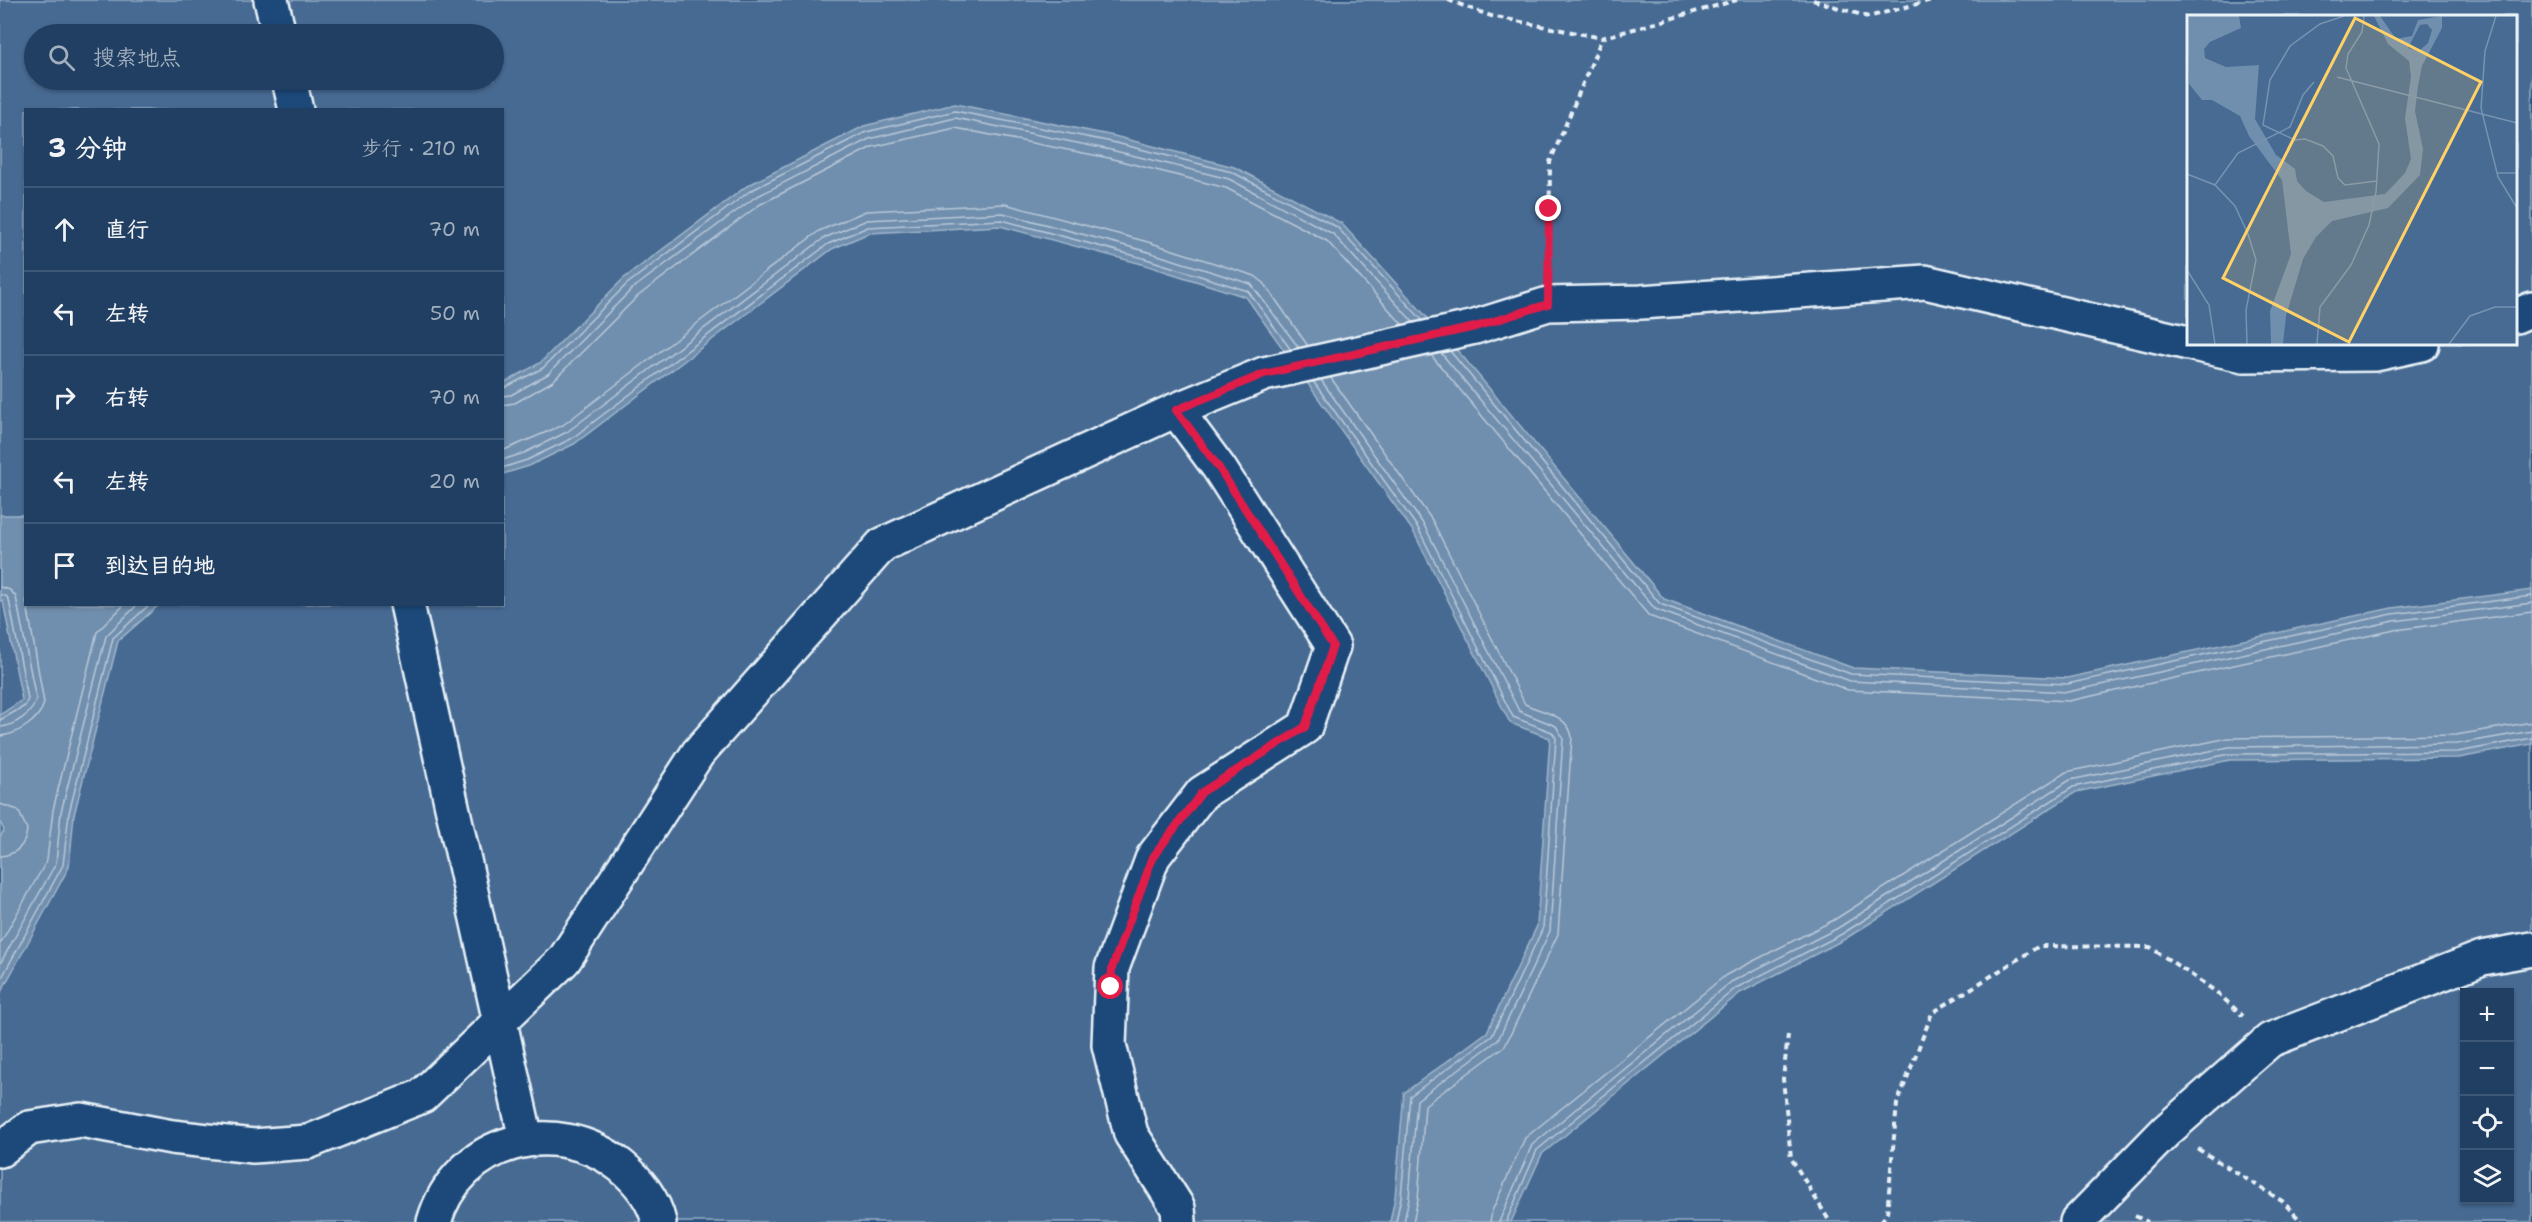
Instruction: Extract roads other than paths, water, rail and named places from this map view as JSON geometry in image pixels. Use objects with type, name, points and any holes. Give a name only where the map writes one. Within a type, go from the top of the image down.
[{"type":"street","points":[[271,0],[277,24]]},
{"type":"street","points":[[291,90],[296,108]]},
{"type":"street","points":[[0,1150],[29,1128],[81,1120],[172,1137],[253,1146],[308,1142],[422,1096],[564,960],[698,753],[882,545],[1176,410],[1264,374],[1475,327],[1548,304],[1641,303],[1925,282],[2187,342]]},
{"type":"street","points":[[2517,316],[2532,309]]},
{"type":"street","points":[[2200,345],[2244,355],[2266,355],[2376,354],[2417,345]]},
{"type":"street","points":[[1176,410],[1219,468],[1333,646],[1305,727],[1202,792],[1153,857],[1112,968],[1109,1045],[1131,1134],[1178,1208],[1179,1222]]},
{"type":"street","points":[[407,606],[526,1139]]},
{"type":"street","points":[[2076,1222],[2166,1131],[2270,1040],[2482,958],[2532,949]]},
{"type":"street","points":[[434,1222],[439,1206],[461,1174],[490,1151],[526,1139],[566,1139],[605,1153],[636,1178],[657,1213],[659,1222]]},
{"type":"water","points":[[955,104],[1114,136],[1234,167],[1341,223],[1464,358],[1664,599],[1853,668],[2067,678],[2392,608],[2532,590],[2532,744],[2459,758],[2230,760],[2076,792],[1845,939],[1740,993],[1542,1154],[1511,1222],[1390,1222],[1395,1197],[1404,1093],[1487,1032],[1537,926],[1550,738],[1510,723],[1413,531],[1246,297],[1142,264],[1000,226],[869,233],[832,249],[574,444],[529,466],[504,474],[504,383],[540,363],[623,279],[747,186],[864,126]]},
{"type":"water","points":[[0,515],[24,515],[24,606],[158,606],[118,641],[74,815],[69,867],[0,994],[0,837],[4,830],[0,822],[0,715],[22,700],[3,601],[0,600]]}]
